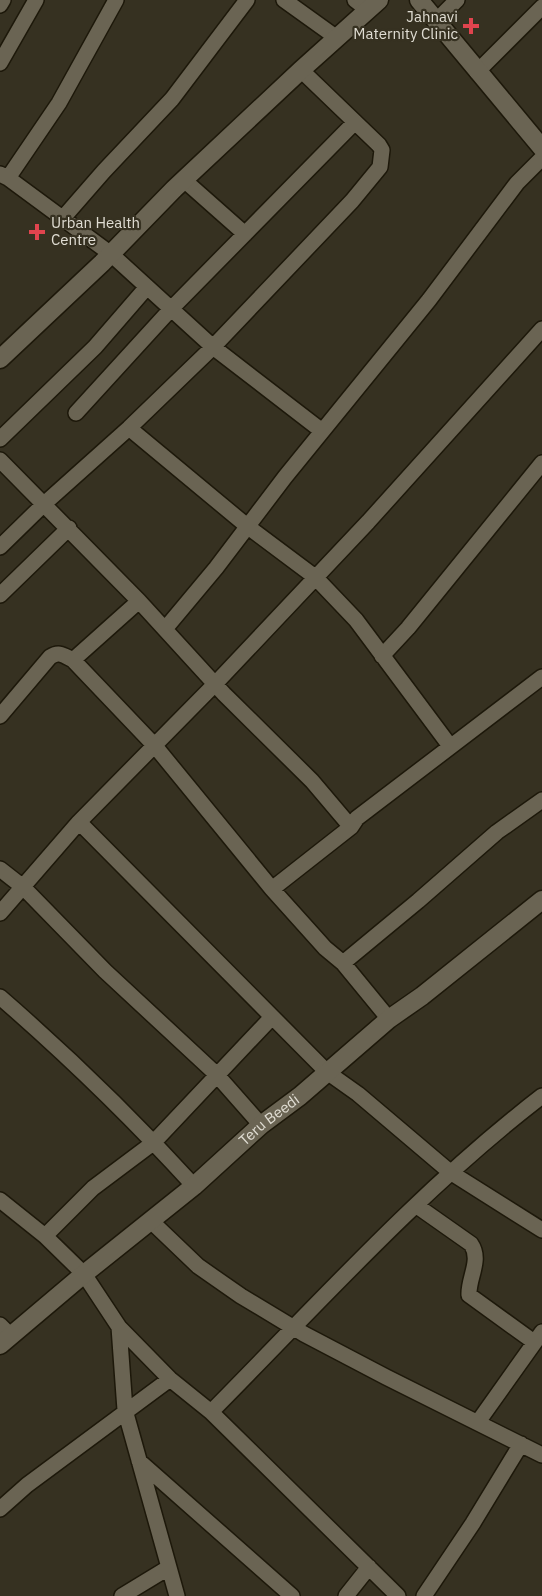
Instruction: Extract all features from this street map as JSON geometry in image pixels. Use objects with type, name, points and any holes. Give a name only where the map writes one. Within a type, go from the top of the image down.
[{"type":"street","points":[[0,5],[3,0]]},
{"type":"street","points":[[0,63],[36,0]]},
{"type":"street","points":[[116,0],[59,103],[4,176],[111,254],[213,347],[322,432]]},
{"type":"street","points":[[63,218],[172,99],[247,0]]},
{"type":"street","points":[[284,0],[337,38]]},
{"type":"street","points":[[419,0],[542,148]]},
{"type":"street","points":[[436,21],[457,0]]},
{"type":"street","points":[[0,359],[111,254],[184,180],[337,38],[368,3]]},
{"type":"street","points":[[477,72],[542,7]]},
{"type":"street","points":[[0,548],[44,504],[129,428],[213,347],[352,201],[380,167],[382,150],[301,70]]},
{"type":"street","points":[[76,413],[171,309],[355,122]]},
{"type":"street","points":[[165,629],[429,300],[517,183],[542,158]]},
{"type":"street","points":[[184,180],[245,234]]},
{"type":"street","points":[[0,439],[95,346],[147,287]]},
{"type":"street","points":[[0,913],[79,822],[215,684],[406,481],[542,329]]},
{"type":"street","points":[[129,428],[247,526],[315,577],[356,620],[450,746]]},
{"type":"street","points":[[0,460],[139,601],[215,684],[312,782],[351,827]]},
{"type":"street","points":[[382,656],[408,628],[542,463]]},
{"type":"street","points":[[0,595],[69,528]]},
{"type":"street","points":[[73,660],[139,601]]},
{"type":"street","points":[[0,716],[50,657],[56,653],[73,660],[155,746],[272,889],[325,948],[343,963],[389,1019]]},
{"type":"street","points":[[272,889],[351,827],[357,818],[542,677]]},
{"type":"street","points":[[343,963],[418,902],[497,832],[542,800]]},
{"type":"street","points":[[79,822],[327,1072],[358,1094],[450,1172],[542,1230]]},
{"type":"street","points":[[0,869],[23,887],[105,971],[216,1074],[261,1125]]},
{"type":"street","name":"Teru Beedi","points":[[4,1336],[152,1222],[261,1125],[300,1096],[389,1019],[422,996],[542,900]]},
{"type":"street","points":[[0,997],[43,1035],[194,1186]]},
{"type":"street","points":[[45,1236],[93,1188],[153,1143],[272,1017]]},
{"type":"street","points":[[211,1412],[377,1242],[450,1172],[542,1096]]},
{"type":"street","points":[[0,1200],[45,1236],[84,1274],[119,1327],[171,1379],[211,1412],[398,1596]]},
{"type":"street","points":[[417,1206],[471,1244],[475,1250],[477,1257],[469,1295],[538,1337],[478,1422]]},
{"type":"street","points":[[152,1222],[198,1266],[241,1296],[294,1328],[542,1455]]},
{"type":"street","points":[[119,1327],[125,1410],[177,1596]]},
{"type":"street","points":[[0,1509],[27,1485],[125,1410],[171,1379]]},
{"type":"street","points":[[424,1596],[473,1523],[521,1444]]},
{"type":"street","points":[[139,1461],[292,1596]]},
{"type":"street","points":[[346,1596],[369,1567]]},
{"type":"street","points":[[122,1596],[168,1568]]},
{"type":"place","name":"Jahnavi Maternity Clinic","points":[[471,26]]},
{"type":"place","name":"Urban Health Centre","points":[[37,232]]}]
